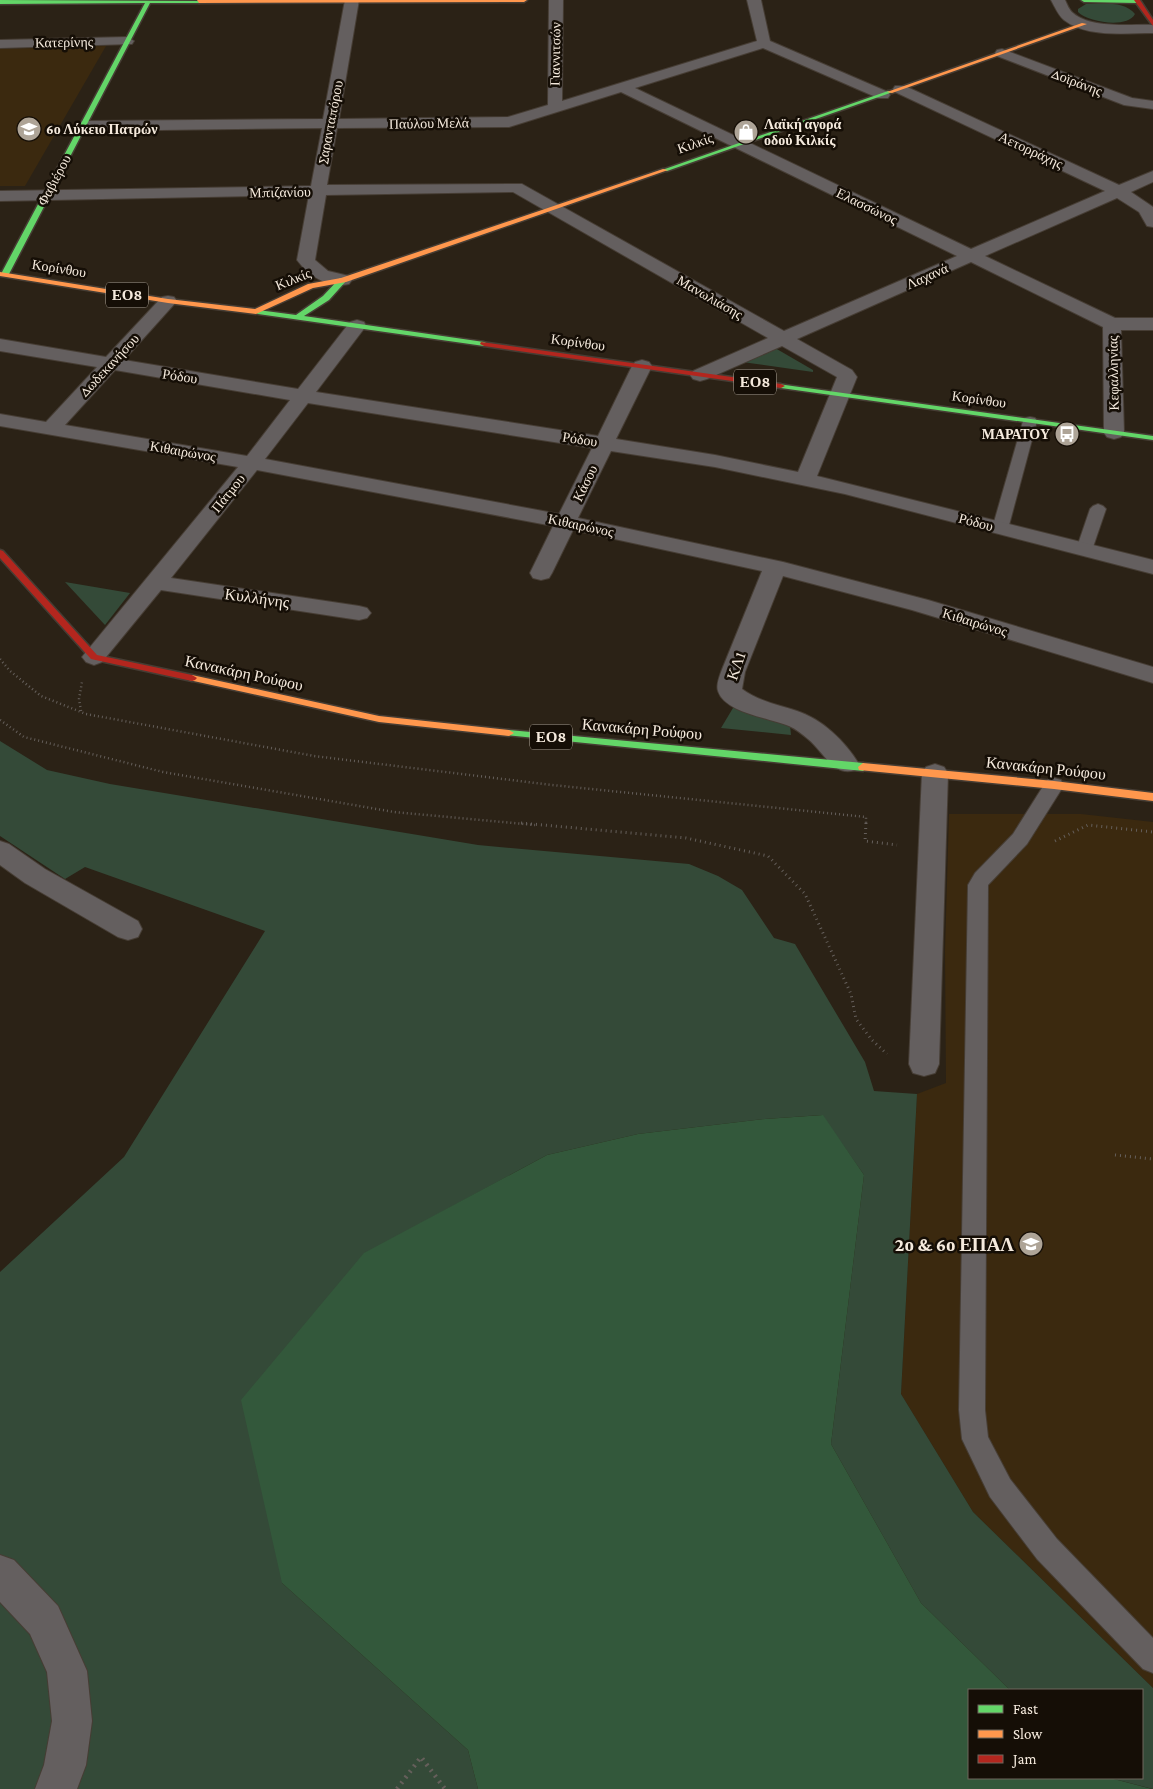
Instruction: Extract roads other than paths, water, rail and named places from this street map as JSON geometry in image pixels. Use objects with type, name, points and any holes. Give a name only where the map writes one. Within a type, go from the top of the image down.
[{"type":"main road","points":[[0,2],[524,0]]},
{"type":"main road","points":[[1084,0],[1137,0],[1153,24]]},
{"type":"main road","name":"Φαβιέρου","points":[[2,276],[46,197],[148,1]]},
{"type":"main road","name":"Κιλκίς","points":[[256,312],[311,286],[343,280],[1084,24]]},
{"type":"main road","name":"Κορίνθου","points":[[2,276],[168,301],[1153,438]]},
{"type":"main road","name":"Κιλκίς","points":[[297,318],[326,298],[343,280]]},
{"type":"main road","points":[[0,553],[94,657]]},
{"type":"main road","name":"Κανακάρη Ρούφου","points":[[94,657],[379,719],[627,745],[1054,784],[1153,797]]},
{"type":"street","name":"Γιαννιτσών","points":[[555,108],[556,0]]},
{"type":"street","points":[[754,0],[764,43],[883,95]]},
{"type":"street","points":[[1058,0],[1067,16],[1084,24],[1110,28],[1153,29]]},
{"type":"street","name":"Σαρανταπόρου","points":[[343,280],[322,276],[310,267],[306,260],[352,1]]},
{"type":"street","name":"Κατερίνης","points":[[0,44],[127,41]]},
{"type":"street","name":"Παύλου Μελά","points":[[83,126],[509,122],[764,43]]},
{"type":"street","name":"Δοϊράνης","points":[[1002,53],[1129,102],[1153,106]]},
{"type":"street","name":"Ελασσώνος","points":[[622,87],[1112,324]]},
{"type":"street","name":"Αετορράχης","points":[[900,89],[1118,191],[1146,209],[1153,222]]},
{"type":"street","name":"Λαχανά","points":[[700,375],[1153,176]]},
{"type":"street","name":"Μπιζανίου","points":[[0,196],[46,197],[514,186],[555,208]]},
{"type":"street","name":"Μανωλιάσης","points":[[555,208],[846,374],[847,377],[841,395]]},
{"type":"street","name":"Δωδεκανήσου","points":[[51,428],[168,301]]},
{"type":"street","name":"Κεφαλληνίας","points":[[1114,433],[1112,324],[1153,324]]},
{"type":"street","name":"Πάτμου","points":[[94,657],[252,463],[357,326]]},
{"type":"street","name":"Ρόδου","points":[[0,345],[304,396],[715,460],[805,479],[1153,567]]},
{"type":"street","name":"Κάσου","points":[[541,573],[642,366]]},
{"type":"street","points":[[805,479],[841,395]]},
{"type":"street","name":"Κιθαιρώνος","points":[[0,420],[252,463],[566,522],[775,567],[911,602],[1153,675]]},
{"type":"street","name":"ΚΛ1","points":[[775,567],[729,686],[732,694],[742,700],[799,721],[832,748],[846,764]]},
{"type":"street","name":"Κυλλήνης","points":[[155,582],[360,613]]},
{"type":"street","points":[[924,1064],[935,773]]},
{"type":"street","points":[[0,851],[35,876],[128,929]]},
{"type":"street","points":[[0,1574],[44,1620],[67,1672],[72,1721],[65,1765],[56,1789]]},
{"type":"lane","points":[[1000,529],[1030,421]]},
{"type":"lane","points":[[1084,550],[1098,509]]},
{"type":"lane","points":[[1054,784],[1020,840],[982,878],[978,885],[972,1410],[975,1438],[1000,1488],[1047,1549],[1153,1659]]},
{"type":"place","name":"6ο Λύκειο Πατρών","points":[[29,129]]},
{"type":"place","name":"Λαϊκή αγορά οδού Κιλκίς","points":[[746,132]]},
{"type":"place","name":"ΜΑΡΑΤΟΥ","points":[[1067,434]]},
{"type":"place","name":"2ο & 6ο ΕΠΑΛ","points":[[1031,1244]]}]
